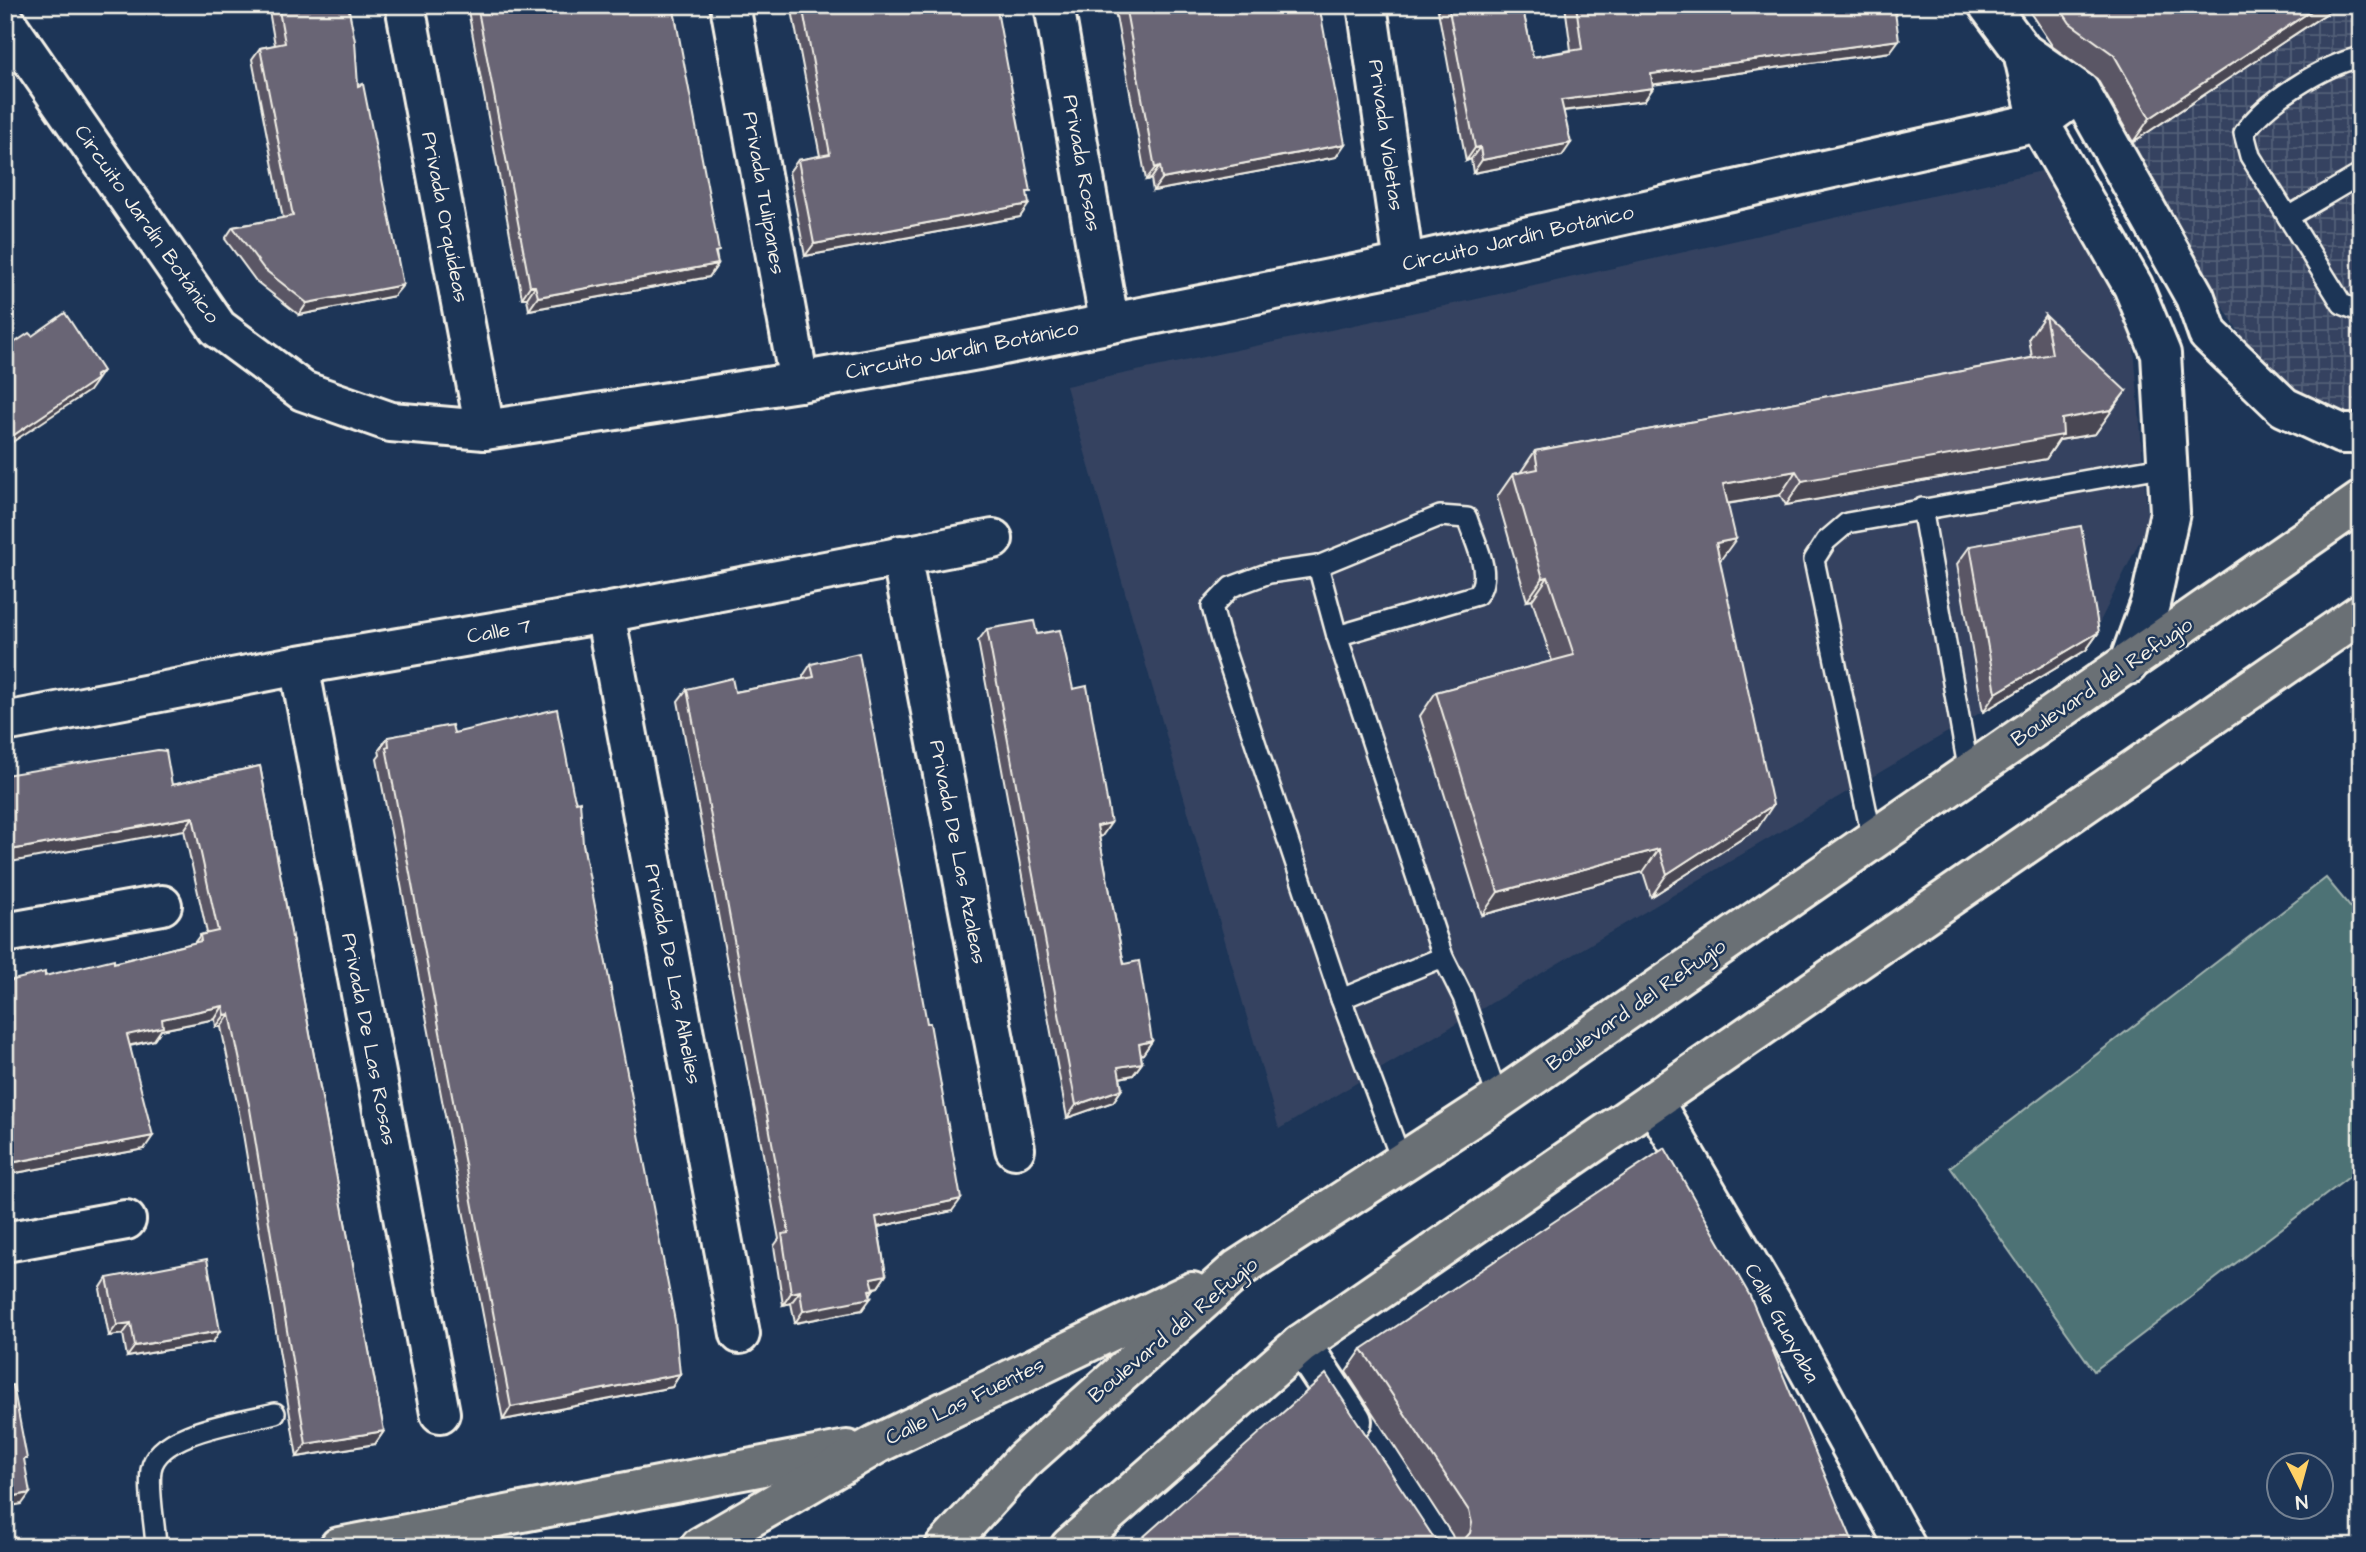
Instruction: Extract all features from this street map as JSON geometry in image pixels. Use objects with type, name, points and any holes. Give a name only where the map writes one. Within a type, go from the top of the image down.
[{"type":"main road","name":"Boulevard del Refugio","points":[[945,1547],[1023,1461],[1238,1269],[1498,1100],[2128,666],[2361,501]]},
{"type":"main road","points":[[1070,1547],[1301,1344],[2361,613]]},
{"type":"main road","name":"Calle Las Fuentes","points":[[700,1547],[877,1444],[1238,1269]]},
{"type":"main road","points":[[339,1547],[877,1444]]},
{"type":"street","name":"Privada Orquídeas","points":[[405,5],[485,430]]},
{"type":"street","name":"Privada Tulipanes","points":[[730,5],[799,382]]},
{"type":"street","name":"Privada Rosas","points":[[1054,5],[1109,321]]},
{"type":"street","name":"Privada Violetas","points":[[1367,5],[1404,264]]},
{"type":"street","points":[[1988,5],[2023,52],[2080,92],[2195,297],[2208,334],[2284,407],[2342,434],[2361,434]]},
{"type":"street","name":"Circuito Jardín Botánico","points":[[5,21],[218,328],[303,391],[391,422],[485,430],[799,382],[983,349],[1109,321],[1404,264],[2039,122],[2080,92]]},
{"type":"street","points":[[2023,52],[2039,122],[2133,286],[2161,354],[2170,512],[2150,604],[2128,666]]},
{"type":"street","points":[[2161,354],[2208,334]]},
{"type":"street","name":"Calle 7","points":[[5,722],[299,665],[605,613],[993,539]]},
{"type":"street","name":"Privada De Las Azaleas","points":[[901,555],[1016,1149]]},
{"type":"street","name":"Privada De Las Alhelíes","points":[[605,613],[740,1334]]},
{"type":"street","name":"Privada De Las Rosas","points":[[299,665],[440,1413]]},
{"type":"street","points":[[5,933],[162,905]]},
{"type":"street","name":"Calle Guayaba","points":[[1653,1101],[1773,1305],[1906,1547]]},
{"type":"street","points":[[5,1242],[126,1220]]},
{"type":"street","points":[[1301,1344],[1374,1454]]},
{"type":"lane","points":[[2361,57],[2349,60],[2307,81],[2258,113],[2244,133],[2250,156],[2343,304],[2361,312]]},
{"type":"lane","points":[[2288,217],[2361,174]]},
{"type":"lane","points":[[1872,842],[1814,560],[1826,541],[1847,523],[2167,466]]},
{"type":"lane","points":[[1922,508],[1969,773]]},
{"type":"lane","points":[[1337,636],[1477,594],[1483,586],[1485,573],[1467,518],[1440,516],[1318,566],[1269,573],[1231,587],[1212,607],[1341,999],[1402,1162]]},
{"type":"lane","points":[[1318,566],[1337,636],[1443,957],[1463,997],[1498,1100]]},
{"type":"lane","points":[[1341,999],[1443,957]]},
{"type":"lane","points":[[156,1547],[151,1469],[162,1449],[176,1439],[275,1413]]},
{"type":"shaded area","points":[[2034,5],[2361,5],[2361,418],[2311,447]]},
{"type":"shaded area","points":[[2055,168],[2129,284],[2148,524],[2086,650],[1279,1129],[1066,386],[1468,301]]},
{"type":"green space","points":[[2326,878],[2361,920],[2361,1168],[2094,1371],[1950,1167]]},
{"type":"building","points":[[278,5],[348,5],[355,41],[358,86],[363,84],[403,285],[307,303],[264,269],[233,227],[293,216],[260,48],[285,43]]},
{"type":"building","points":[[477,5],[673,5],[719,251],[715,252],[718,264],[538,297],[535,286],[530,286]]},
{"type":"building","points":[[802,5],[996,5],[1031,192],[1027,192],[1029,204],[814,244],[798,160],[830,154]]},
{"type":"building","points":[[1125,5],[1319,5],[1345,144],[1162,179],[1160,166],[1155,168]]},
{"type":"building","points":[[1448,5],[1522,5],[1533,57],[1582,49],[1576,5],[1894,5],[1899,40],[1651,74],[1653,88],[1561,100],[1571,143],[1482,160],[1480,147],[1475,148]]},
{"type":"building","points":[[2058,5],[2320,5],[2150,118],[2114,55],[2070,23]]},
{"type":"building","points":[[65,313],[103,371],[95,376],[97,379],[5,441],[5,349],[29,333],[32,336]]},
{"type":"building","points":[[2045,315],[2126,391],[2111,410],[2062,419],[2063,435],[1802,481],[1796,471],[1723,484],[1736,539],[1716,543],[1773,805],[1667,874],[1659,849],[1498,892],[1436,692],[1574,655],[1548,577],[1543,578],[1513,474],[1538,469],[1535,451],[2052,354]]},
{"type":"building","points":[[2081,526],[2099,632],[1996,693],[1970,546]]},
{"type":"building","points":[[1034,621],[1037,634],[1060,630],[1073,689],[1087,686],[1111,823],[1097,826],[1124,964],[1139,961],[1152,1041],[1139,1044],[1142,1063],[1118,1067],[1122,1089],[1076,1105],[987,629]]},
{"type":"building","points":[[859,653],[961,1199],[876,1217],[886,1275],[871,1278],[874,1289],[869,1290],[871,1298],[803,1311],[800,1291],[791,1293],[782,1234],[789,1233],[687,689],[732,678],[735,692],[814,677],[811,664]]},
{"type":"building","points":[[557,709],[573,792],[576,802],[580,801],[583,844],[675,1321],[680,1374],[511,1407],[386,747],[389,746],[388,737],[452,725],[454,733]]},
{"type":"building","points":[[158,750],[166,751],[172,785],[260,766],[384,1431],[306,1444],[250,1109],[230,1014],[225,1015],[223,1006],[162,1019],[163,1027],[127,1035],[153,1136],[5,1164],[5,982],[45,972],[45,976],[114,959],[114,963],[201,941],[200,935],[218,931],[193,817],[5,851],[5,775]]},
{"type":"building","points":[[1665,1148],[1750,1296],[1855,1547],[1132,1547],[1326,1374],[1432,1535],[1440,1543],[1451,1545],[1463,1541],[1470,1533],[1472,1523],[1469,1511],[1362,1349]]},
{"type":"building","points":[[207,1259],[220,1331],[135,1346],[131,1323],[117,1325],[107,1278]]},
{"type":"building","points":[[13,1385],[27,1459],[24,1459],[30,1493],[5,1498],[5,1386]]}]
